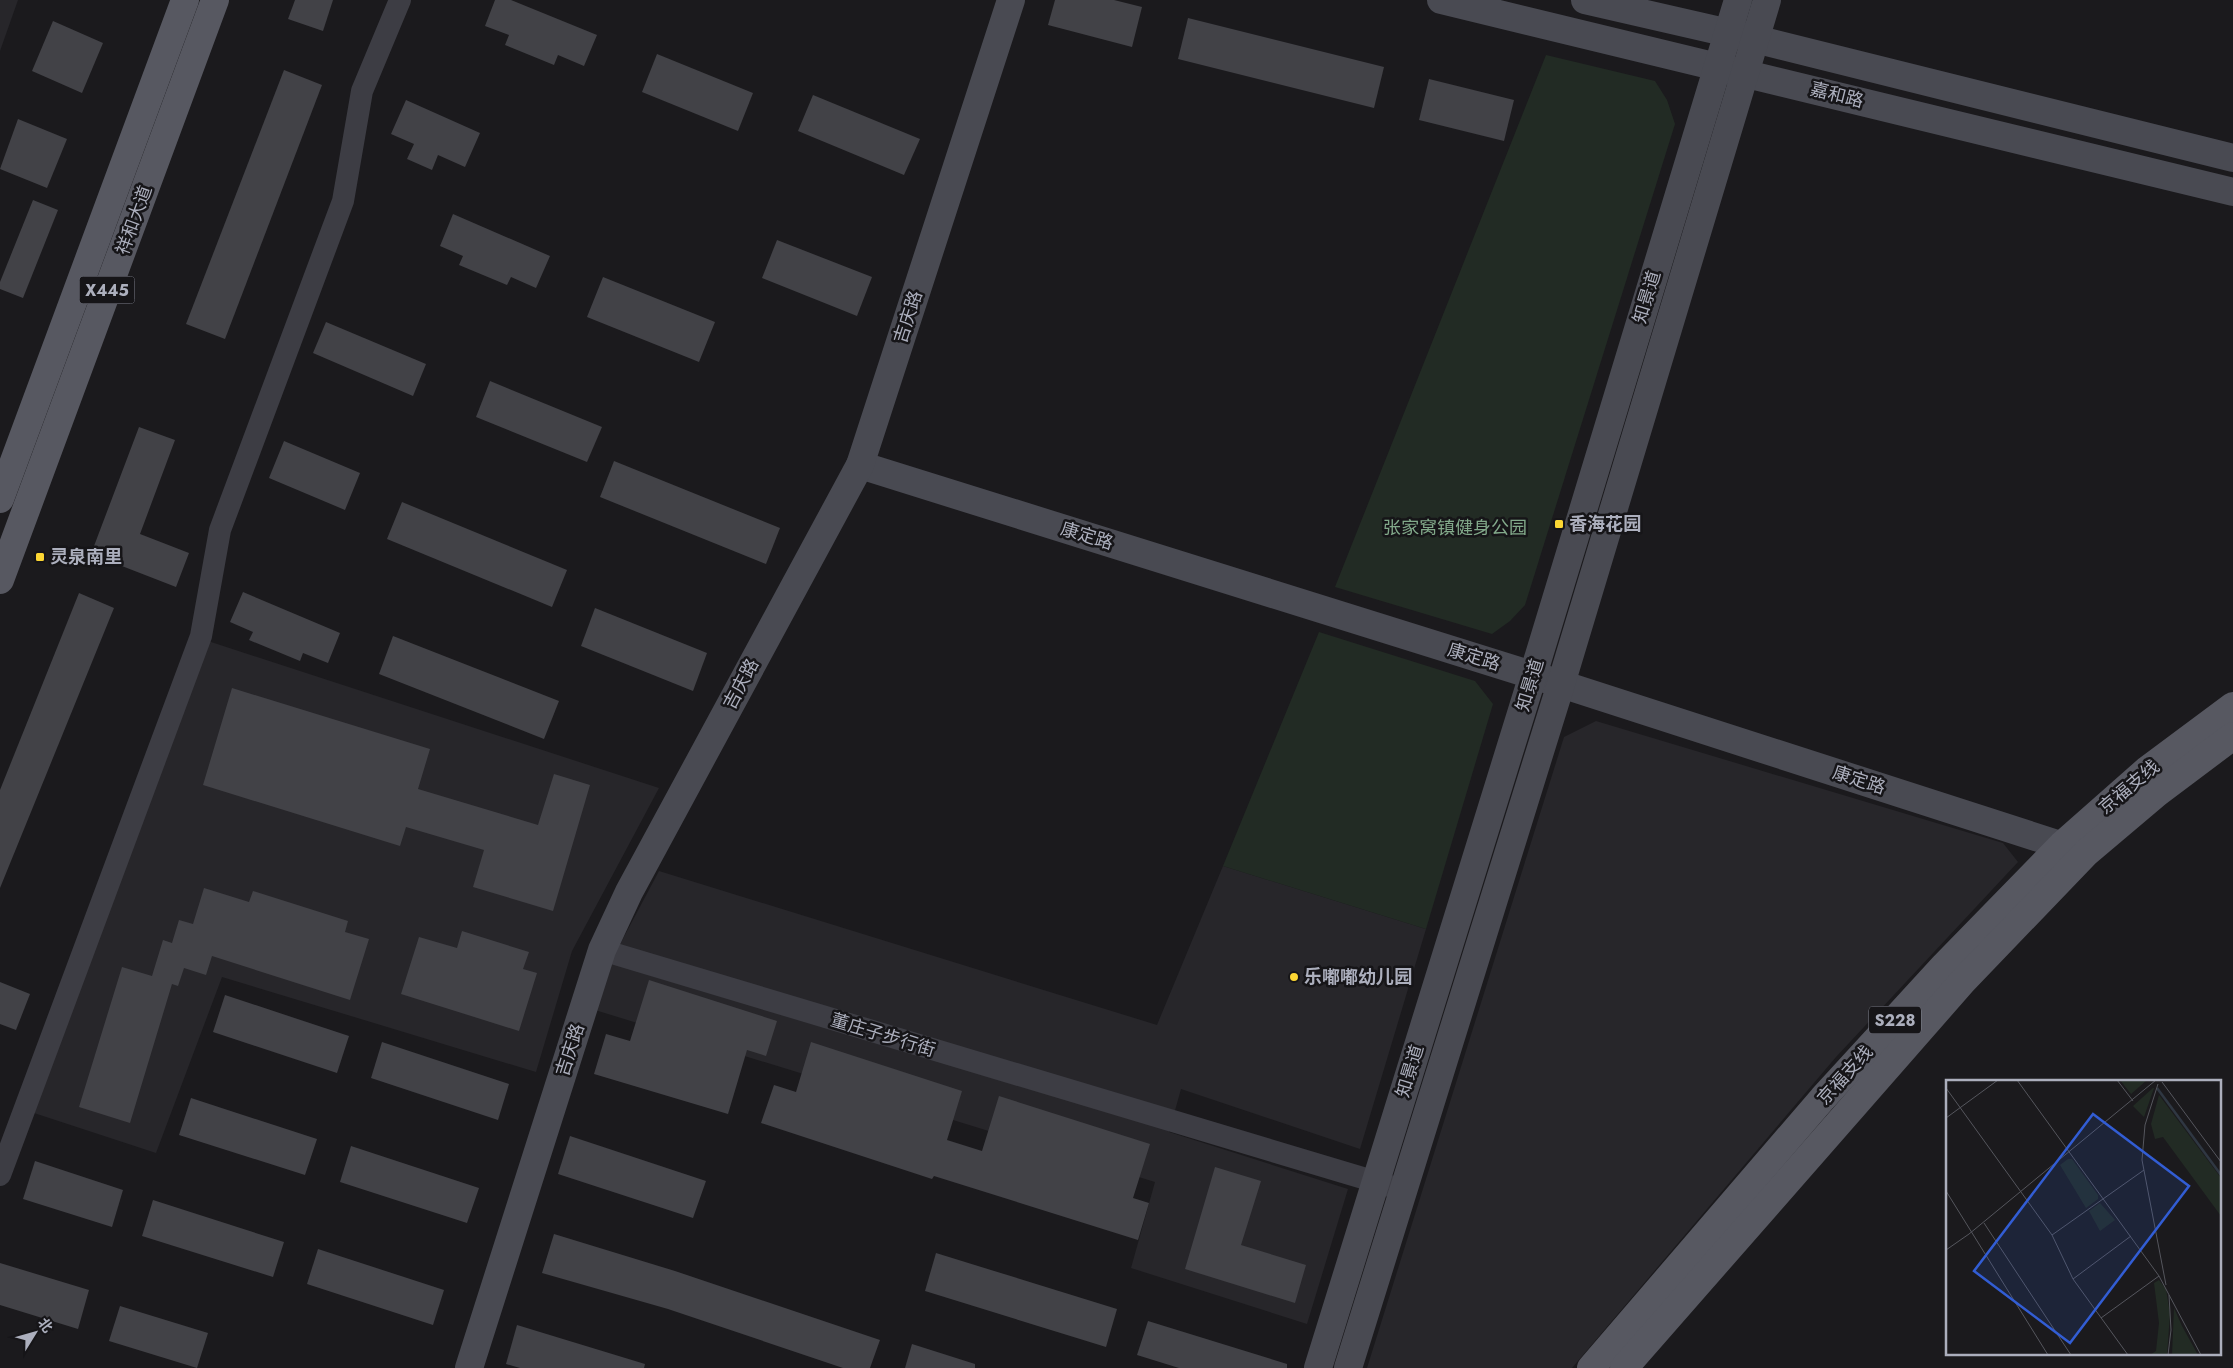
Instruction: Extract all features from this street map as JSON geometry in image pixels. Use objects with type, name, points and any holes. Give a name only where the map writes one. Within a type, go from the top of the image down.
[{"type":"main road","name":"祥和大道","points":[[0,499],[185,0]]},
{"type":"main road","name":"祥和大道","points":[[0,580],[215,0]]},
{"type":"main road","name":"吉庆路","points":[[469,1368],[602,950],[629,892],[860,465],[1011,0]]},
{"type":"main road","name":"嘉和路","points":[[1441,0],[2233,192]]},
{"type":"main road","name":"嘉和路","points":[[1585,0],[1755,39],[2233,158]]},
{"type":"main road","name":"知景道","points":[[1318,1368],[1533,675],[1738,0]]},
{"type":"main road","name":"知景道","points":[[1348,1368],[1561,684],[1767,0]]},
{"type":"main road","name":"康定路","points":[[860,465],[1533,675],[2074,849]]},
{"type":"main road","name":"京福支线","points":[[1624,1368],[1963,981],[2074,849],[2148,770],[2233,706]]},
{"type":"main road","name":"京福支线","points":[[1591,1368],[1823,1098],[1944,966],[2074,849],[2157,793],[2233,736]]},
{"type":"street","points":[[0,1175],[201,636],[220,530],[342,201],[362,90],[400,0]]},
{"type":"street","name":"董庄子步行街","points":[[602,950],[1403,1190]]},
{"type":"shaded area","points":[[0,0],[18,0],[0,51]]},
{"type":"shaded area","points":[[208,641],[659,788],[572,951],[536,1072],[222,977],[156,1153],[34,1113]]},
{"type":"shaded area","points":[[1596,721],[2003,843],[2018,862],[1836,1057],[1572,1368],[1367,1368],[1564,737]]},
{"type":"shaded area","points":[[1223,866],[1426,929],[1360,1149],[1181,1089],[1169,1132],[1348,1189],[1307,1324],[1131,1268],[1155,1182],[595,1010],[610,963],[659,871],[1157,1025]]},
{"type":"green space","name":"张家窝镇健身公园","points":[[1546,55],[1655,81],[1667,100],[1675,124],[1525,605],[1510,621],[1492,634],[1335,587]]},
{"type":"green space","points":[[1319,632],[1475,681],[1493,704],[1426,929],[1223,866]]},
{"type":"building","points":[[295,0],[333,0],[323,31],[288,19]]},
{"type":"building","points":[[495,0],[511,0],[597,35],[584,66],[558,55],[554,65],[505,45],[509,35],[485,26]]},
{"type":"building","points":[[1055,0],[1114,0],[1142,7],[1132,47],[1048,25]]},
{"type":"building","points":[[1188,18],[1384,67],[1374,108],[1178,59]]},
{"type":"building","points":[[53,21],[103,43],[82,93],[32,71]]},
{"type":"building","points":[[657,54],[753,93],[738,131],[642,92]]},
{"type":"building","points":[[284,70],[322,85],[225,339],[186,324]]},
{"type":"building","points":[[1429,79],[1514,100],[1504,141],[1419,120]]},
{"type":"building","points":[[813,95],[920,139],[904,175],[798,131]]},
{"type":"building","points":[[406,100],[480,133],[465,167],[438,155],[432,170],[407,159],[414,144],[391,134]]},
{"type":"building","points":[[18,119],[67,139],[47,188],[0,169]]},
{"type":"building","points":[[33,200],[58,210],[23,298],[0,289],[0,282]]},
{"type":"building","points":[[453,214],[550,256],[536,288],[511,277],[507,285],[459,265],[463,256],[440,246]]},
{"type":"building","points":[[777,240],[872,277],[857,316],[762,278]]},
{"type":"building","points":[[603,277],[715,322],[699,362],[587,317]]},
{"type":"building","points":[[326,322],[426,364],[413,396],[313,353]]},
{"type":"building","points":[[490,381],[602,427],[587,462],[476,417]]},
{"type":"building","points":[[139,427],[175,440],[140,534],[189,553],[176,587],[91,554]]},
{"type":"building","points":[[284,441],[360,473],[345,510],[269,478]]},
{"type":"building","points":[[614,461],[780,528],[766,564],[600,497]]},
{"type":"building","points":[[402,502],[567,570],[552,607],[387,539]]},
{"type":"building","points":[[243,592],[340,633],[328,663],[303,653],[300,661],[249,640],[253,632],[230,622]]},
{"type":"building","points":[[79,593],[114,608],[0,888],[0,790]]},
{"type":"building","points":[[595,608],[707,653],[693,691],[581,646]]},
{"type":"building","points":[[393,636],[559,701],[544,739],[379,674]]},
{"type":"building","points":[[232,688],[430,749],[418,789],[538,825],[554,774],[590,785],[553,911],[473,887],[484,850],[406,827],[400,846],[203,785]]},
{"type":"building","points":[[204,888],[249,902],[253,891],[348,921],[345,932],[369,939],[350,1000],[212,956],[206,975],[184,968],[178,986],[172,984],[130,1123],[79,1107],[122,967],[152,976],[163,940],[172,943],[179,920],[193,924]]},
{"type":"building","points":[[462,931],[529,952],[523,969],[537,973],[519,1031],[401,994],[419,937],[457,948]]},
{"type":"building","points":[[649,980],[777,1021],[766,1056],[747,1050],[728,1114],[594,1074],[606,1034],[630,1041]]},
{"type":"building","points":[[0,982],[30,994],[16,1030],[0,1024]]},
{"type":"building","points":[[225,995],[349,1036],[337,1073],[213,1032]]},
{"type":"building","points":[[382,1042],[509,1084],[498,1120],[371,1078]]},
{"type":"building","points":[[811,1042],[962,1091],[947,1140],[982,1151],[999,1096],[1150,1144],[1133,1198],[1149,1203],[1138,1240],[934,1176],[932,1179],[761,1123],[774,1085],[796,1092]]},
{"type":"building","points":[[191,1098],[317,1139],[305,1175],[179,1135]]},
{"type":"building","points":[[570,1136],[706,1181],[693,1218],[558,1174]]},
{"type":"building","points":[[351,1146],[479,1188],[467,1223],[340,1182]]},
{"type":"building","points":[[35,1161],[123,1190],[112,1227],[23,1199]]},
{"type":"building","points":[[1215,1167],[1261,1181],[1241,1245],[1306,1265],[1295,1303],[1185,1269]]},
{"type":"building","points":[[153,1200],[284,1242],[273,1277],[142,1236]]},
{"type":"building","points":[[554,1234],[675,1271],[880,1340],[870,1368],[843,1368],[668,1309],[542,1273]]},
{"type":"building","points":[[318,1249],[444,1290],[433,1325],[307,1284]]},
{"type":"building","points":[[936,1253],[1117,1309],[1106,1347],[925,1291]]},
{"type":"building","points":[[0,1263],[89,1290],[78,1329],[0,1305]]},
{"type":"building","points":[[120,1306],[208,1333],[197,1368],[109,1341]]},
{"type":"building","points":[[1148,1321],[1287,1364],[1287,1368],[1179,1368],[1137,1355]]},
{"type":"building","points":[[517,1325],[645,1364],[644,1368],[520,1368],[506,1364]]},
{"type":"building","points":[[912,1344],[975,1364],[975,1368],[905,1368]]},
{"type":"place","name":"香海花园","points":[[1559,524]]},
{"type":"place","name":"灵泉南里","points":[[40,557]]},
{"type":"place","name":"乐嘟嘟幼儿园","points":[[1294,977]]}]
